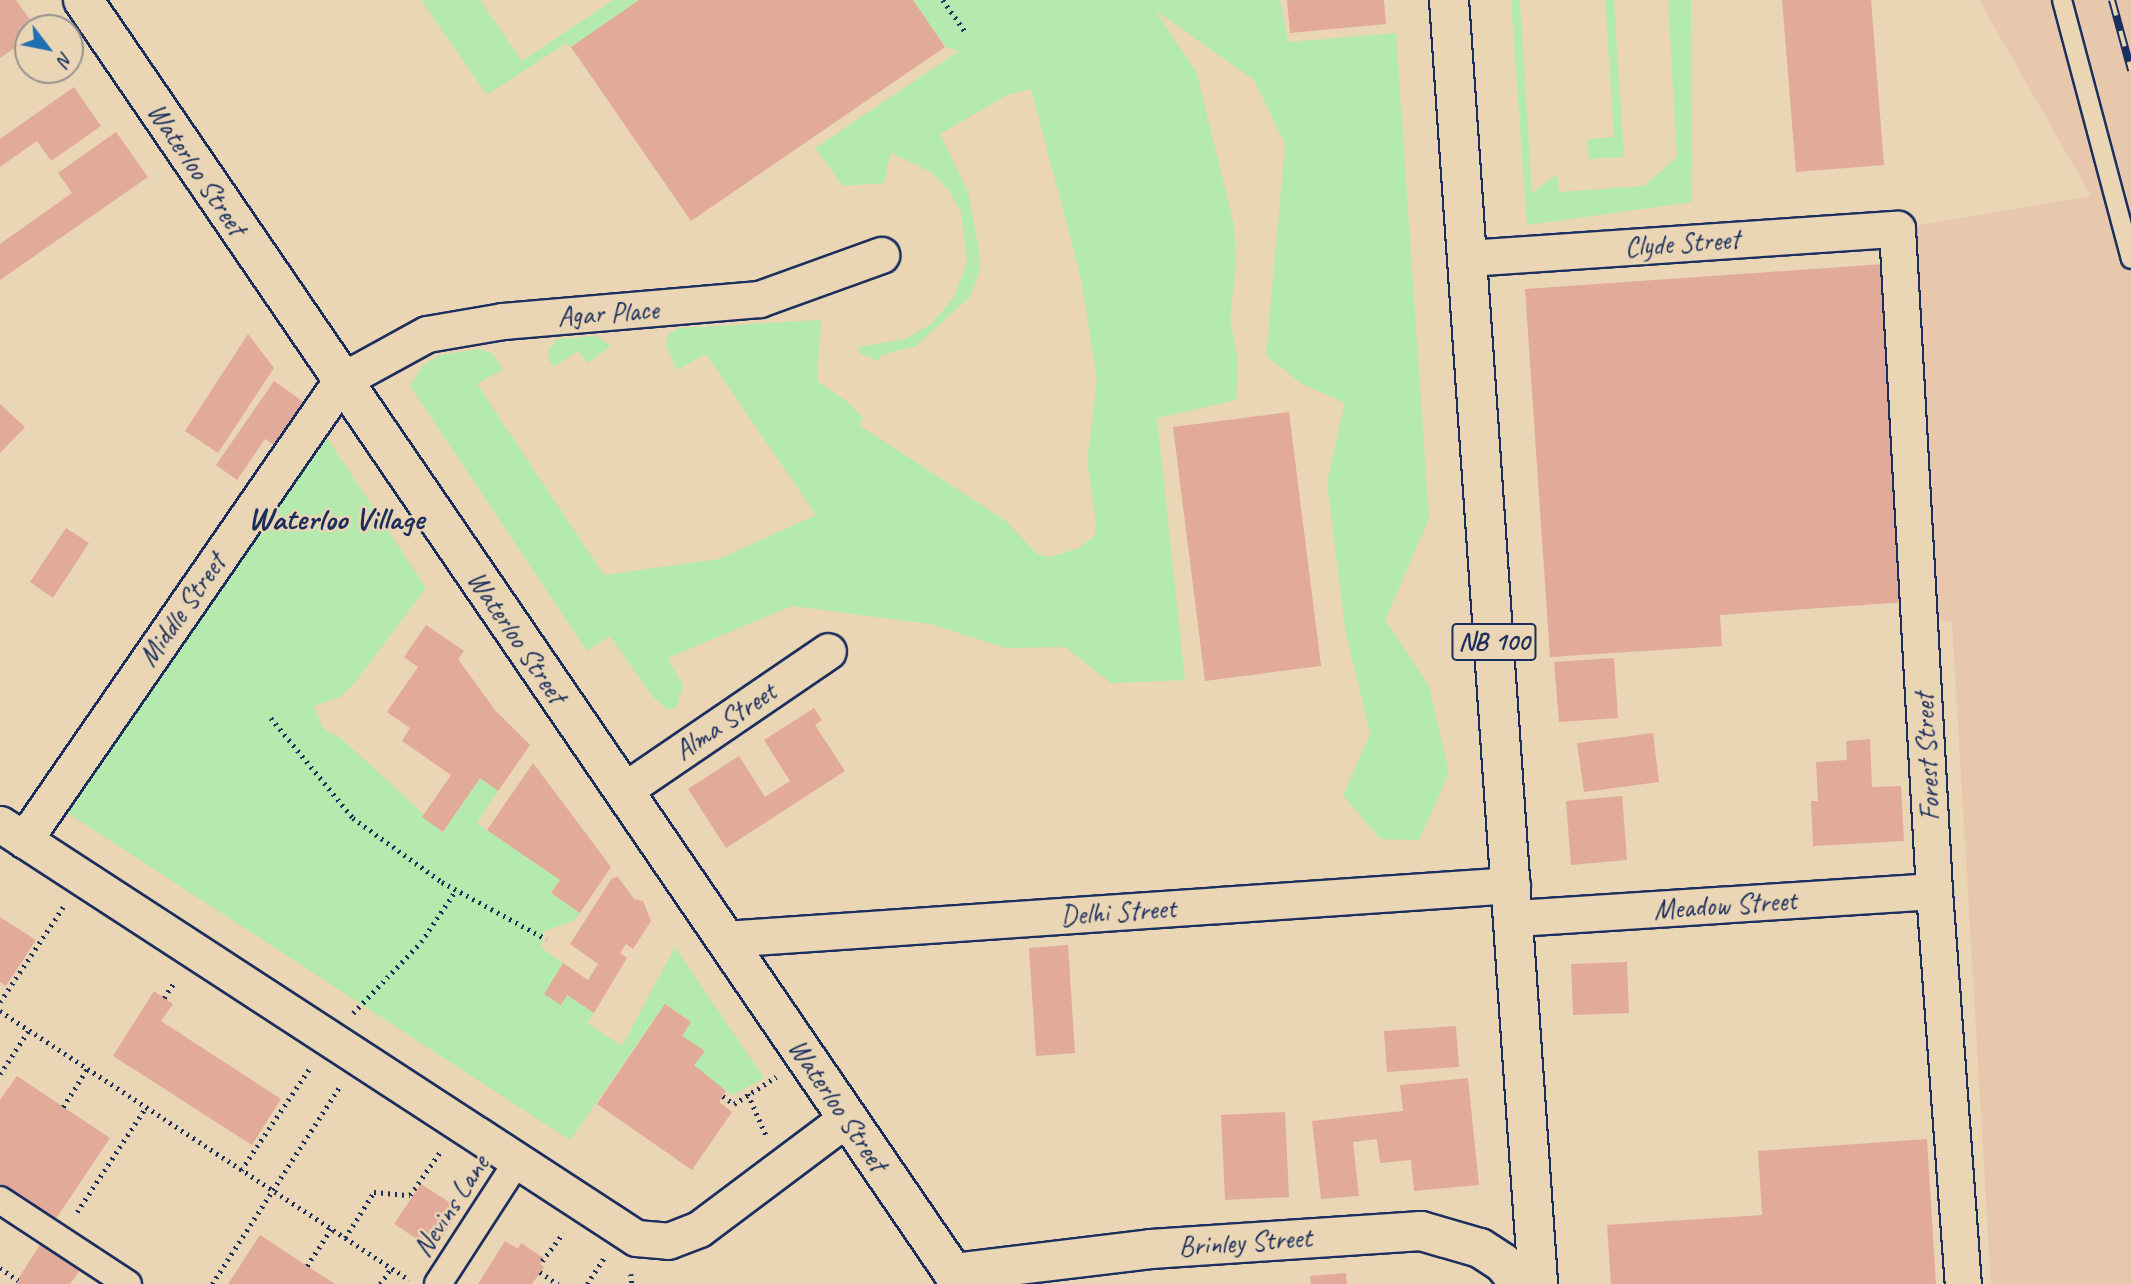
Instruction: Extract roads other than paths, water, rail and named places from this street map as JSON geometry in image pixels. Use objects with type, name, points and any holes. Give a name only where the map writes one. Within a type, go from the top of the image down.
[{"type":"street","name":"NB 100","points":[[1449,0],[1514,901],[1538,1284]]},
{"type":"street","name":"Waterloo Street","points":[[88,2],[341,381],[957,1280]]},
{"type":"street","name":"Clyde Street","points":[[1467,258],[1897,229]]},
{"type":"street","name":"Forest Street","points":[[1897,229],[1934,891],[1963,1284]]},
{"type":"street","name":"Agar Place","points":[[341,381],[426,334],[503,321],[760,299],[881,254]]},
{"type":"street","name":"Middle Street","points":[[12,832],[341,381]]},
{"type":"street","name":"Alma Street","points":[[623,791],[828,651]]},
{"type":"street","points":[[12,832],[622,1231],[648,1241],[668,1241],[699,1229],[847,1118]]},
{"type":"street","name":"Meadow Street","points":[[1514,901],[1934,891]]},
{"type":"street","name":"Delhi Street","points":[[724,939],[1514,901]]},
{"type":"street","name":"Nevins Lane","points":[[438,1284],[517,1162]]},
{"type":"street","points":[[0,1200],[128,1284]]},
{"type":"street","name":"Brinley Street","points":[[957,1280],[1151,1249],[1421,1231],[1480,1248],[1503,1264],[1520,1284]]},
{"type":"lane","points":[[2062,0],[2131,259]]},
{"type":"railway","points":[[2112,0],[2131,70]]},
{"type":"district","name":"Waterloo Village","points":[[336,519]]}]
